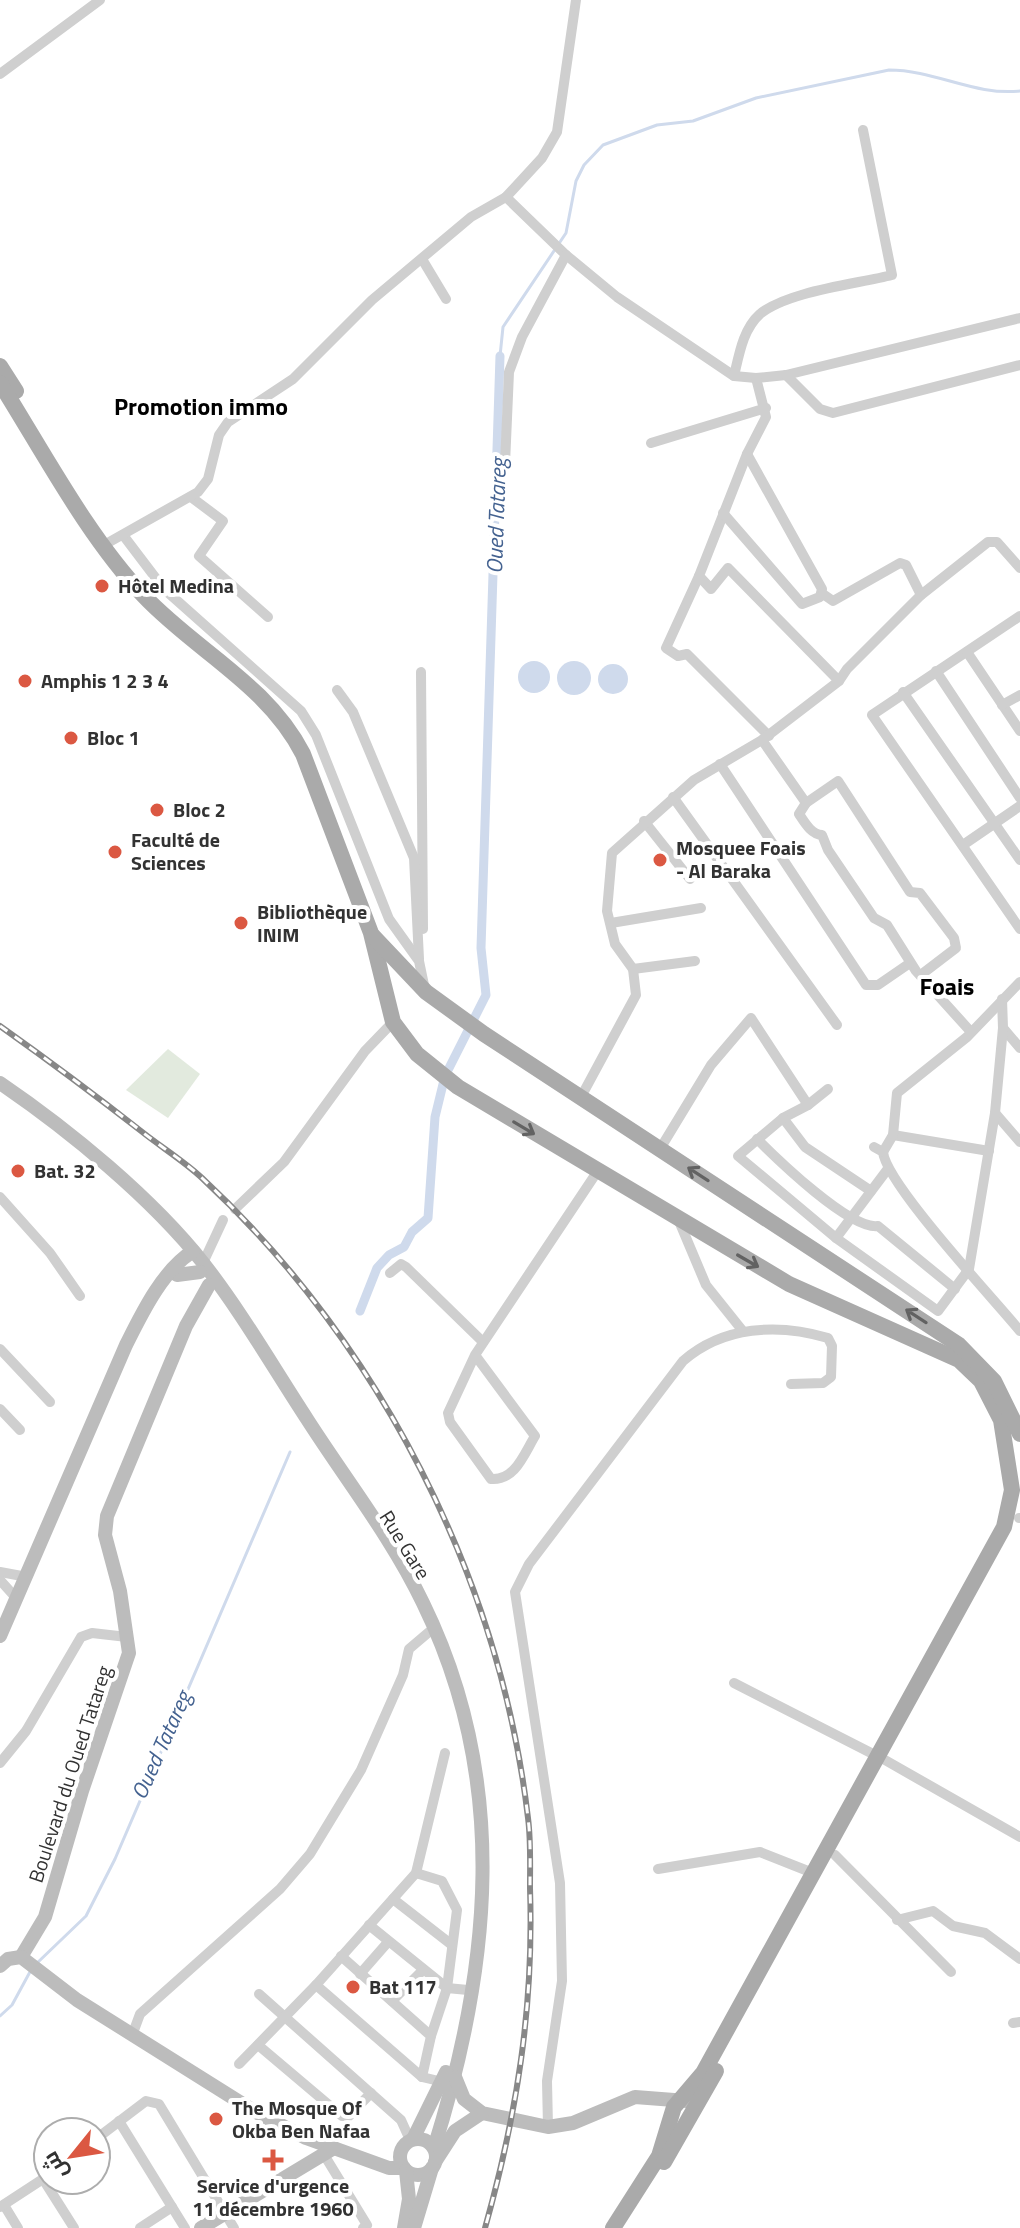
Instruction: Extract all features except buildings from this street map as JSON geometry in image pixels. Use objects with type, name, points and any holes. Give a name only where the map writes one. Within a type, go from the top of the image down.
[{"type":"main road","points":[[0,366],[113,540]]},
{"type":"main road","points":[[0,383],[175,622],[253,688],[288,727],[303,754],[371,933],[393,1022],[431,1067],[458,1087],[679,1221],[823,1301],[959,1360],[981,1381],[996,1406],[1014,1455],[1016,1477],[1004,1527],[881,1758],[835,1855],[688,2124],[623,2228]]},
{"type":"main road","points":[[371,933],[439,1003],[959,1345],[994,1381],[1020,1434]]},
{"type":"main road","name":"Rue Gare","points":[[0,1083],[88,1148],[195,1260],[410,1577],[435,1630],[457,1695],[477,1786],[484,1862],[475,1991],[449,2078],[422,2149]]},
{"type":"main road","name":"Rue Gare","points":[[0,1090],[85,1153],[195,1260]]},
{"type":"main road","points":[[171,1239],[174,1274]]},
{"type":"main road","points":[[0,1636],[112,1374],[142,1314],[174,1274],[195,1260]]},
{"type":"main road","name":"Rue Gare","points":[[216,1290],[387,1551],[429,1632],[451,1696],[466,1760],[475,1825],[476,1907],[468,1990],[439,2129]]},
{"type":"main road","name":"Boulevard du Oued Tatareg","points":[[26,1960],[45,1917],[82,1791],[127,1664],[127,1637],[120,1591],[105,1535],[107,1516],[186,1326],[216,1290]]},
{"type":"main road","points":[[613,2228],[659,2156],[671,2116],[680,2099],[701,2078],[813,1873],[1020,1517]]},
{"type":"main road","points":[[0,1966],[8,1959],[26,1960],[77,2000],[254,2111],[328,2151],[422,2174],[422,2149]]},
{"type":"main road","points":[[449,2078],[460,2094],[482,2112],[545,2126],[573,2123],[638,2097],[680,2099],[697,2106]]},
{"type":"main road","points":[[624,2101],[649,2105],[688,2124]]},
{"type":"main road","points":[[414,2228],[422,2149],[439,2129],[482,2112]]},
{"type":"main road","points":[[404,2228],[409,2199],[405,2169],[400,2158],[455,2131],[482,2112]]},
{"type":"main road","points":[[357,2156],[422,2149]]},
{"type":"main road","points":[[201,2228],[328,2151]]},
{"type":"street","points":[[0,74],[100,0]]},
{"type":"street","points":[[419,961],[389,919],[316,735],[301,711],[113,540],[191,497],[208,479],[219,435],[228,422],[293,379],[372,300],[471,217],[506,197],[542,158],[557,132],[576,0]]},
{"type":"street","points":[[734,376],[744,336],[760,314],[787,301],[892,275],[863,130]]},
{"type":"street","points":[[506,197],[566,255],[629,305],[734,376],[756,378],[786,375],[1020,318]]},
{"type":"street","points":[[505,464],[509,372],[522,337],[566,255]]},
{"type":"street","points":[[422,259],[446,299]]},
{"type":"street","points":[[786,375],[820,409],[833,413],[1020,365]]},
{"type":"street","points":[[756,378],[766,417],[747,454],[699,576],[666,648],[678,656],[687,654],[766,738],[806,803]]},
{"type":"street","points":[[651,443],[766,408]]},
{"type":"street","points":[[747,454],[823,594],[833,601],[900,563],[906,565],[921,595]]},
{"type":"street","points":[[191,497],[223,521],[199,556],[268,617]]},
{"type":"street","points":[[723,513],[802,604],[812,602],[823,594]]},
{"type":"street","points":[[581,1097],[636,995],[633,969],[615,944],[606,896],[612,853],[673,797],[720,764],[766,738],[839,681],[847,669],[921,595],[988,542],[997,542],[1020,568]]},
{"type":"street","points":[[699,576],[711,589],[728,568],[839,681]]},
{"type":"street","points":[[1020,616],[872,715],[1020,929]]},
{"type":"street","points":[[967,652],[1020,731]]},
{"type":"street","points":[[936,671],[1020,798]]},
{"type":"street","points":[[418,942],[425,915],[421,672]]},
{"type":"street","points":[[337,690],[357,721],[414,858],[419,961],[426,992]]},
{"type":"street","points":[[903,692],[1020,860]]},
{"type":"street","points":[[1002,705],[1020,695]]},
{"type":"street","points":[[720,764],[866,985],[878,985],[910,963]]},
{"type":"street","points":[[922,974],[956,948],[954,938],[920,893],[910,892],[838,781],[806,803],[799,814],[815,833],[822,835],[828,850],[874,918],[887,925],[910,963],[971,1032]]},
{"type":"street","points":[[673,797],[837,1025]]},
{"type":"street","points":[[963,845],[1020,806]]},
{"type":"street","points":[[644,821],[690,879]]},
{"type":"street","points":[[611,923],[701,908]]},
{"type":"street","points":[[633,969],[695,961]]},
{"type":"street","points":[[1020,982],[971,1032],[897,1093],[893,1135],[879,1150],[887,1170],[1020,1331]]},
{"type":"street","points":[[828,1089],[808,1105],[783,1118],[738,1156],[836,1238],[938,1311],[969,1269],[995,1113],[1003,1028],[1002,999]]},
{"type":"street","points":[[660,1149],[711,1065],[751,1018],[808,1105]]},
{"type":"street","points":[[235,1209],[284,1162],[365,1051],[393,1022]]},
{"type":"street","points":[[1003,1028],[1020,1048]]},
{"type":"street","points":[[995,1113],[1020,1142]]},
{"type":"street","points":[[783,1118],[805,1147],[871,1191]]},
{"type":"street","points":[[893,1135],[989,1151]]},
{"type":"street","points":[[757,1139],[778,1163],[850,1217],[871,1227],[878,1226],[955,1289]]},
{"type":"street","points":[[836,1238],[887,1170]]},
{"type":"street","points":[[475,1355],[535,1436],[510,1476],[502,1480],[491,1479],[450,1422],[448,1413],[475,1355],[483,1342],[597,1172]]},
{"type":"street","points":[[1,1199],[50,1253],[80,1296]]},
{"type":"street","points":[[195,1260],[223,1220]]},
{"type":"street","points":[[679,1221],[706,1285],[742,1330]]},
{"type":"street","points":[[390,1273],[401,1264],[406,1267],[483,1342]]},
{"type":"street","points":[[545,2126],[547,2081],[562,1981],[560,1883],[515,1592],[529,1564],[683,1361],[712,1340],[742,1330],[825,1336],[830,1340],[832,1374],[829,1380],[791,1384]]},
{"type":"street","points":[[0,1349],[50,1402]]},
{"type":"street","points":[[0,1409],[20,1430]]},
{"type":"street","points":[[0,1572],[27,1577]]},
{"type":"street","points":[[0,1580],[17,1599]]},
{"type":"street","points":[[133,2033],[140,2014],[280,1889],[310,1854],[361,1770],[403,1675],[409,1649],[429,1632]]},
{"type":"street","points":[[0,1761],[26,1731],[81,1637],[92,1633],[127,1637]]},
{"type":"street","points":[[734,1683],[881,1758],[1020,1837]]},
{"type":"street","points":[[239,2064],[316,1985],[416,1873],[445,1753]]},
{"type":"street","points":[[658,1869],[760,1852],[813,1873]]},
{"type":"street","points":[[835,1855],[951,1972]]},
{"type":"street","points":[[416,1873],[442,1881],[457,1910],[447,1988],[431,2036],[422,2077]]},
{"type":"street","points":[[393,1899],[452,1945]]},
{"type":"street","points":[[897,1920],[933,1911],[953,1926],[985,1933],[1020,1959]]},
{"type":"street","points":[[369,1925],[447,1988],[468,1990]]},
{"type":"street","points":[[360,1974],[388,1942]]},
{"type":"street","points":[[341,1956],[431,2036]]},
{"type":"street","points":[[392,2001],[423,1970]]},
{"type":"street","points":[[316,1985],[422,2077],[449,2078]]},
{"type":"street","points":[[259,1994],[401,2120],[422,2149]]},
{"type":"street","points":[[258,2045],[343,2117],[349,2116],[371,2093]]},
{"type":"street","points":[[112,2126],[146,2101],[159,2104],[234,2228]]},
{"type":"street","points":[[119,2121],[185,2228]]},
{"type":"street","points":[[328,2151],[367,2227]]},
{"type":"street","points":[[18,2228],[2,2206],[32,2186]]},
{"type":"street","points":[[56,2196],[74,2228]]},
{"type":"street","points":[[140,2228],[172,2207]]},
{"type":"shaded area","points":[[168,1049],[200,1074],[168,1118],[126,1090]]},
{"type":"water","points":[[534,661],[546,665],[550,677],[546,689],[534,693],[522,689],[518,677],[522,665]]},
{"type":"water","points":[[574,661],[586,666],[591,678],[586,690],[574,695],[562,690],[557,678],[562,666]]},
{"type":"water","points":[[613,664],[624,668],[628,679],[624,690],[613,694],[602,690],[598,679],[602,668]]},
{"type":"waterway","name":"Oued Tatareg","points":[[500,356],[503,327],[566,233],[576,181],[584,165],[603,145],[657,125],[693,121],[756,98],[889,70],[923,74],[987,90],[1020,91]]},
{"type":"waterway","name":"Oued Tatareg","points":[[360,1311],[377,1268],[389,1255],[404,1247],[412,1232],[428,1218],[435,1117],[445,1076],[486,995],[481,948],[500,356]]},
{"type":"waterway","name":"Oued Tatareg","points":[[36,1964],[86,1916],[115,1859],[290,1452]]},
{"type":"waterway","name":"Oued Tatareg","points":[[0,2016],[12,2005],[31,1970]]},
{"type":"railway","points":[[0,1026],[188,1166],[266,1243],[324,1314],[376,1390],[421,1470],[459,1554],[490,1640],[513,1728],[530,1844],[531,1932],[526,2018],[506,2144],[485,2228]]},
{"type":"place","name":"Hôtel Medina","points":[[102,586]]},
{"type":"place","name":"Amphis 1 2 3 4","points":[[25,681]]},
{"type":"place","name":"Bloc 1","points":[[71,738]]},
{"type":"place","name":"Bloc 2","points":[[157,810]]},
{"type":"place","name":"Faculté de Sciences","points":[[115,852]]},
{"type":"place","name":"Mosquee Foais - Al Baraka","points":[[660,860]]},
{"type":"place","name":"Bibliothèque INIM","points":[[241,923]]},
{"type":"place","name":"Bat. 32","points":[[18,1171]]},
{"type":"place","name":"Bat 117","points":[[353,1987]]},
{"type":"place","name":"The Mosque Of Okba Ben Nafaa","points":[[216,2119]]},
{"type":"place","name":"Service d'urgence 11 décembre 1960","points":[[273,2160]]},
{"type":"district","name":"Promotion immo","points":[[201,407]]},
{"type":"district","name":"Foais","points":[[947,987]]}]
